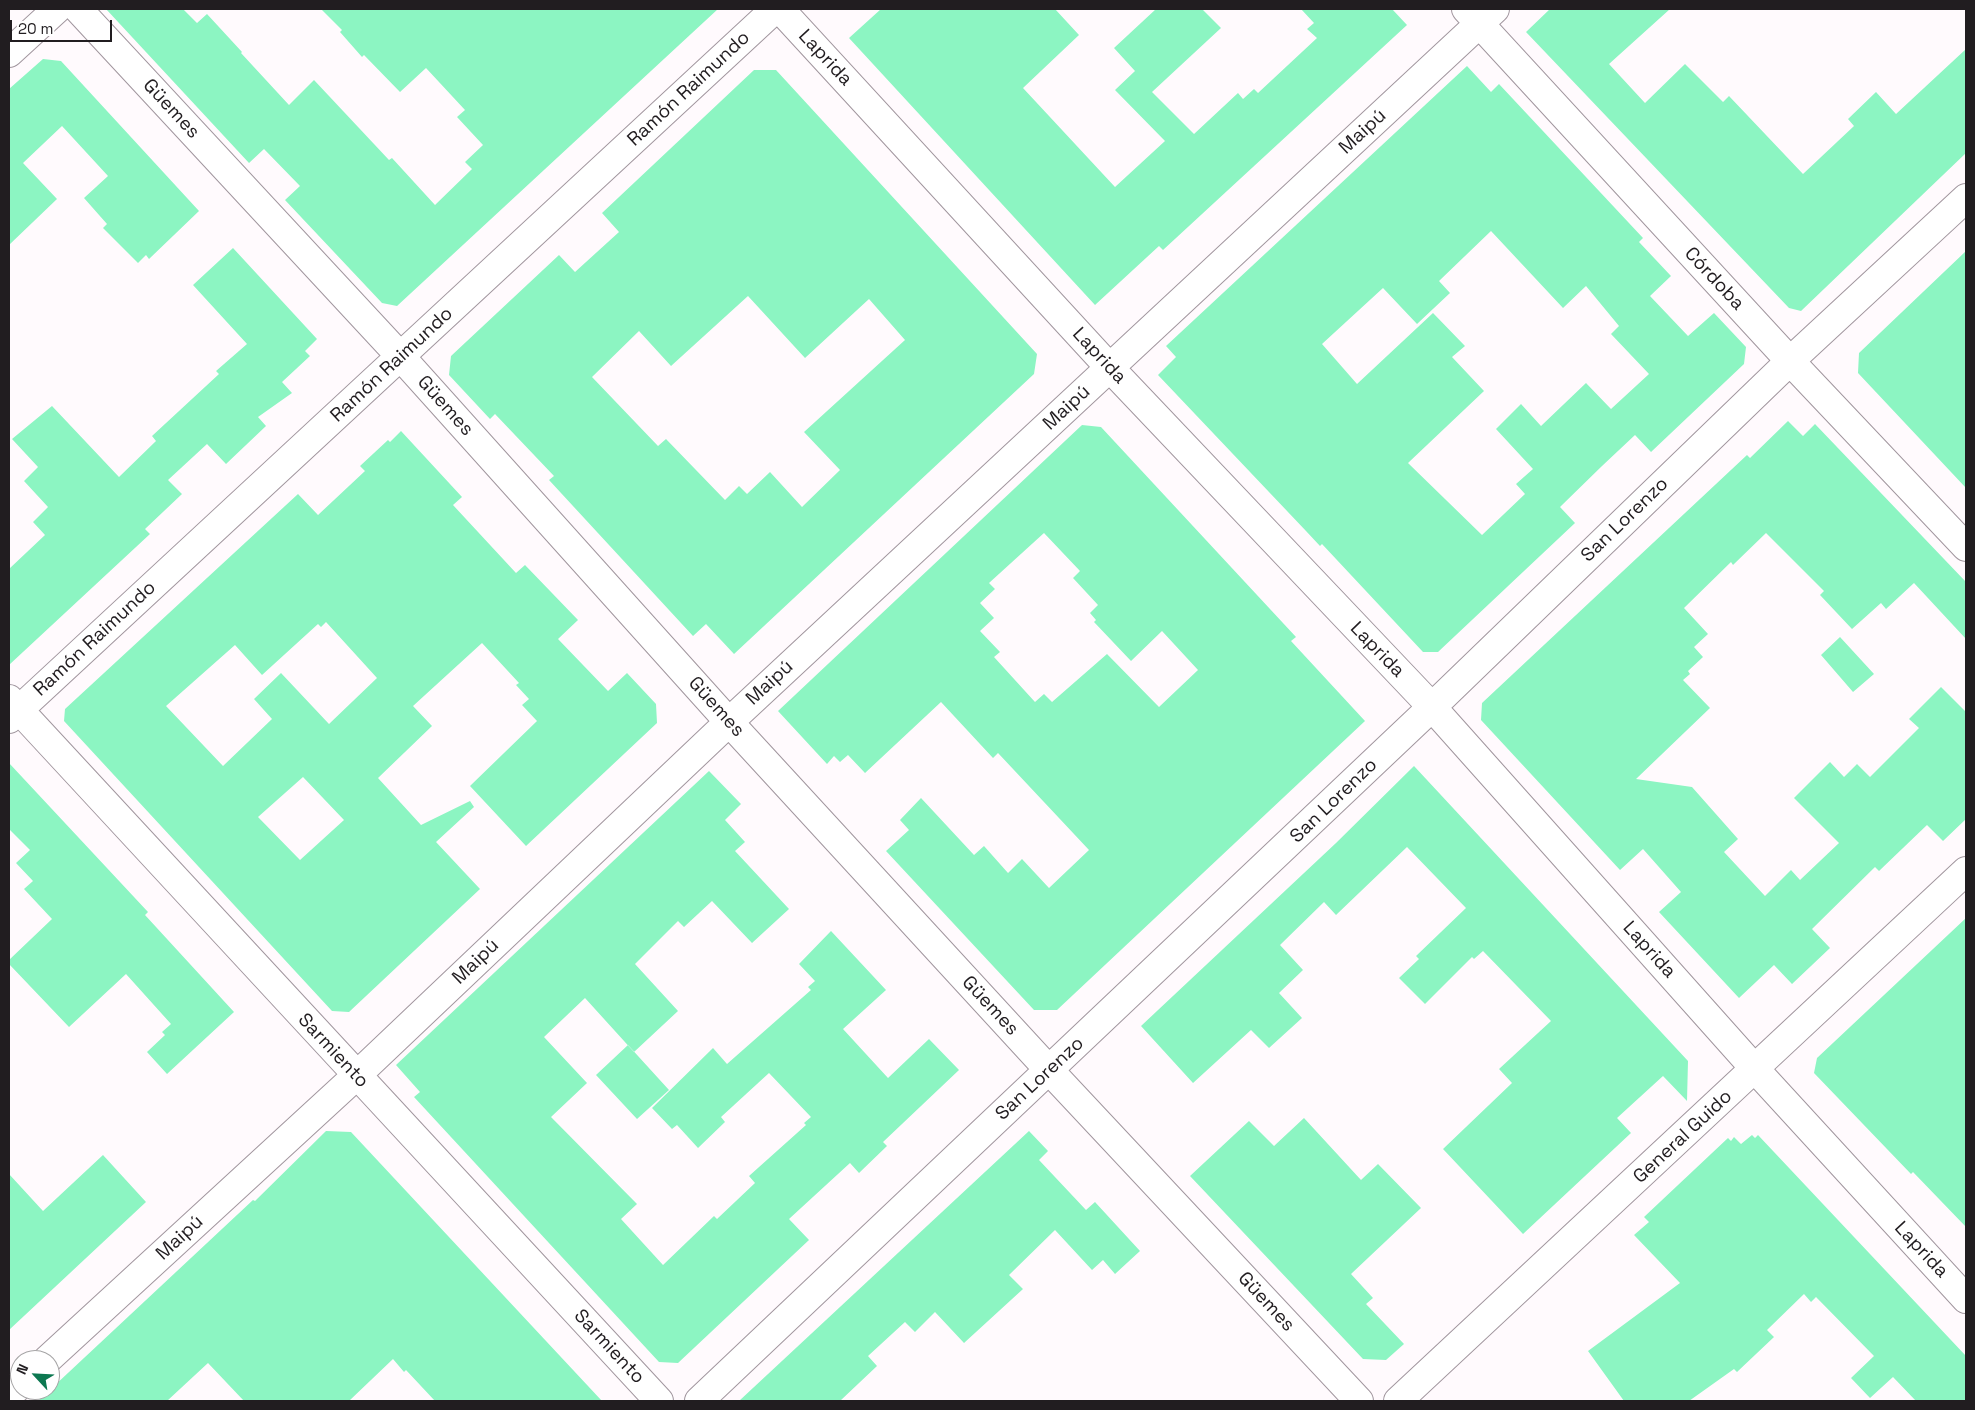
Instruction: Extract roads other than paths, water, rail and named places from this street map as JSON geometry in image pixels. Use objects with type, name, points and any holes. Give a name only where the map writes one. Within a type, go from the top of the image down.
[{"type":"street","points":[[9,53],[56,9]]},
{"type":"street","name":"Güemes","points":[[78,9],[401,357],[729,722],[1359,1401]]},
{"type":"street","name":"Ramón Raimundo","points":[[12,709],[401,357],[775,9]]},
{"type":"street","name":"Laprida","points":[[780,9],[1110,368],[1432,707],[1755,1069],[1966,1299]]},
{"type":"street","name":"Maipú","points":[[58,1350],[356,1076],[729,722],[1110,368],[1480,14]]},
{"type":"street","name":"Córdoba","points":[[1480,14],[1790,361],[1966,547]]},
{"type":"street","name":"San Lorenzo","points":[[699,1401],[1432,707],[1790,361],[1966,198]]},
{"type":"street","name":"Sarmiento","points":[[12,709],[659,1401]]},
{"type":"street","name":"General Guido","points":[[1398,1401],[1966,871]]}]
